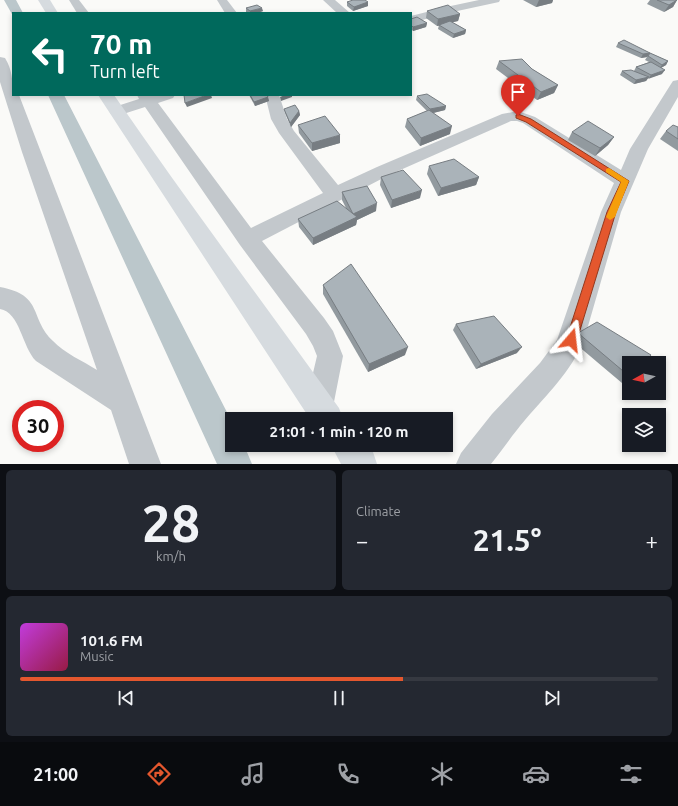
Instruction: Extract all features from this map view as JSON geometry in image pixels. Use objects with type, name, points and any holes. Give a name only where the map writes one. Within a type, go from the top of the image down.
[{"type":"main road","points":[[44,0],[51,12]]},
{"type":"main road","points":[[112,103],[155,169],[203,236],[323,412]]},
{"type":"main road","points":[[352,452],[361,464]]},
{"type":"street","points":[[74,0],[82,12]]},
{"type":"street","points":[[222,0],[230,12]]},
{"type":"street","points":[[328,0],[343,12]]},
{"type":"street","points":[[412,20],[439,12],[495,0]]},
{"type":"street","points":[[0,61],[31,152],[145,464]]},
{"type":"street","points":[[472,464],[521,403],[558,364],[566,352],[612,212],[639,149],[678,84]]},
{"type":"street","points":[[272,96],[279,119],[287,133],[335,195]]},
{"type":"street","points":[[112,103],[154,97],[248,239],[315,326],[324,340],[330,356],[324,412]]},
{"type":"street","points":[[248,239],[382,171],[497,120],[508,117],[518,116],[529,120],[625,181]]},
{"type":"street","points":[[0,298],[14,300],[21,305],[42,349],[122,401]]},
{"type":"building","points":[[353,0],[365,0],[368,2],[354,7],[347,2]]},
{"type":"building","points":[[657,0],[677,0],[669,5]]},
{"type":"building","points":[[257,5],[262,8],[250,11],[246,8]]},
{"type":"building","points":[[448,5],[460,14],[438,19],[427,11]]},
{"type":"building","points":[[417,17],[427,23],[413,27],[412,19]]},
{"type":"building","points":[[450,21],[466,30],[454,34],[439,25]]},
{"type":"building","points":[[624,40],[650,53],[643,54],[618,43]]},
{"type":"building","points":[[650,53],[668,61],[662,65],[648,56]]},
{"type":"building","points":[[522,59],[532,69],[558,85],[541,92],[499,61]]},
{"type":"building","points":[[651,62],[665,70],[651,75],[636,67]]},
{"type":"building","points":[[631,70],[649,77],[636,80],[622,71]]},
{"type":"building","points":[[427,94],[446,106],[430,109],[417,96]]},
{"type":"building","points":[[184,96],[204,96],[185,103]]},
{"type":"building","points":[[251,96],[268,97],[254,102]]},
{"type":"building","points":[[295,105],[299,111],[290,123],[284,109]]},
{"type":"building","points":[[429,110],[452,126],[421,138],[407,119]]},
{"type":"building","points":[[325,116],[340,135],[312,143],[298,125]]},
{"type":"building","points":[[588,121],[614,137],[600,148],[572,132]]},
{"type":"building","points":[[673,125],[678,127],[678,139],[666,131]]},
{"type":"building","points":[[454,159],[479,177],[441,188],[429,166]]},
{"type":"building","points":[[403,170],[422,190],[392,200],[381,177]]},
{"type":"building","points":[[367,186],[377,203],[353,214],[342,192]]},
{"type":"building","points":[[337,201],[357,217],[313,238],[298,219]]},
{"type":"building","points":[[351,264],[408,347],[369,364],[323,285]]},
{"type":"building","points":[[494,316],[522,347],[481,364],[456,324]]},
{"type":"building","points":[[597,322],[651,355],[622,356],[622,370],[578,333]]},
{"type":"waterway","points":[[10,0],[16,12]]},
{"type":"waterway","points":[[56,96],[235,464]]},
{"type":"slow traffic","points":[[609,170],[625,181],[610,217]]},
{"type":"route","points":[[518,116],[529,120],[625,181],[612,212],[571,340]]}]
